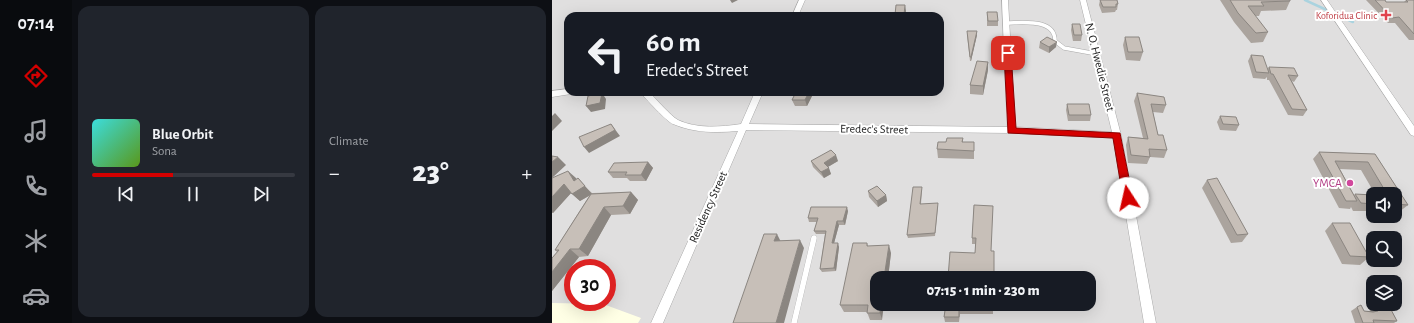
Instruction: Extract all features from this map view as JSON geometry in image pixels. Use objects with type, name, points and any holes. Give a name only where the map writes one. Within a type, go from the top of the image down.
[{"type":"street","points":[[797,12],[802,0]]},
{"type":"street","points":[[1005,0],[1011,130]]},
{"type":"street","name":"N. O. Hwedie Street","points":[[1083,0],[1117,135],[1150,323]]},
{"type":"street","points":[[1324,0],[1414,132]]},
{"type":"street","points":[[552,94],[564,92]]},
{"type":"street","name":"Eredec's Street","points":[[648,96],[676,122],[697,128],[717,130],[743,127],[1011,130],[1117,135]]},
{"type":"street","name":"Residency Street","points":[[657,323],[757,96]]},
{"type":"lane","points":[[1006,23],[1040,24],[1050,27],[1055,33],[1055,41],[1064,48],[1097,54]]},
{"type":"lane","points":[[794,323],[814,238]]},
{"type":"shaded area","points":[[552,0],[1414,0],[1414,323],[552,323]]},
{"type":"shaded area","points":[[552,303],[564,303],[564,311],[616,311],[616,309],[641,318],[638,323],[552,323]]},
{"type":"building","points":[[1100,0],[1117,0],[1118,4],[1116,4],[1116,7],[1103,7]]},
{"type":"building","points":[[1230,0],[1290,1],[1261,2],[1264,6],[1248,6],[1268,32],[1256,33],[1238,13]]},
{"type":"building","points":[[1375,0],[1385,0],[1386,2],[1408,2],[1406,0],[1414,0],[1414,34],[1399,17],[1392,18]]},
{"type":"building","points":[[896,5],[905,5],[904,12],[895,12]]},
{"type":"building","points":[[987,12],[997,12],[998,21],[988,21]]},
{"type":"building","points":[[1072,24],[1080,24],[1082,35],[1074,35]]},
{"type":"building","points":[[967,31],[977,31],[971,57],[970,57]]},
{"type":"building","points":[[1047,37],[1057,42],[1049,47],[1040,42]]},
{"type":"building","points":[[1125,37],[1139,37],[1143,52],[1128,52]]},
{"type":"building","points":[[1251,55],[1263,56],[1269,73],[1256,72]]},
{"type":"building","points":[[977,61],[988,62],[983,86],[970,85]]},
{"type":"building","points":[[1269,67],[1294,68],[1298,76],[1288,75],[1307,110],[1292,109],[1273,74],[1271,74]]},
{"type":"building","points":[[1137,93],[1164,97],[1166,105],[1151,104],[1158,135],[1163,135],[1167,150],[1149,149],[1150,157],[1131,155],[1128,137],[1148,139]]},
{"type":"building","points":[[588,96],[601,96],[600,103],[586,106]]},
{"type":"building","points":[[794,96],[807,96],[805,100],[792,100]]},
{"type":"building","points":[[1067,104],[1089,104],[1091,115],[1069,115]]},
{"type":"building","points":[[1220,116],[1236,117],[1239,125],[1223,124]]},
{"type":"building","points":[[611,124],[615,130],[584,147],[579,137]]},
{"type":"building","points":[[947,138],[963,138],[962,142],[974,142],[974,151],[937,149],[938,142],[946,142]]},
{"type":"building","points":[[831,150],[836,155],[824,163],[829,168],[821,172],[811,161]]},
{"type":"building","points":[[1319,152],[1375,154],[1396,187],[1383,187],[1368,162],[1335,161],[1357,201],[1346,201]]},
{"type":"building","points":[[552,156],[558,157],[552,162]]},
{"type":"building","points":[[648,162],[641,175],[625,175],[627,172],[608,172],[614,163]]},
{"type":"building","points":[[568,171],[574,181],[578,178],[585,186],[572,194],[564,184],[552,197],[552,178]]},
{"type":"building","points":[[1217,178],[1248,234],[1237,235],[1207,180]]},
{"type":"building","points":[[877,186],[886,195],[877,201],[868,191]]},
{"type":"building","points":[[913,187],[922,187],[920,204],[938,203],[935,233],[907,235]]},
{"type":"building","points":[[631,192],[623,206],[604,207],[579,249],[570,249],[552,272],[552,258],[559,250],[555,250],[591,194]]},
{"type":"building","points":[[1355,194],[1366,195],[1366,203],[1361,203]]},
{"type":"building","points":[[1402,196],[1408,205],[1402,205]]},
{"type":"building","points":[[974,205],[993,206],[991,251],[994,251],[994,271],[949,271],[950,252],[975,253],[976,238],[972,238]]},
{"type":"building","points":[[811,207],[847,207],[843,221],[837,221],[832,243],[838,243],[834,268],[820,269],[826,231],[814,231],[818,218],[808,218]]},
{"type":"building","points":[[1332,223],[1350,223],[1366,252],[1366,257],[1350,256]]},
{"type":"building","points":[[764,234],[777,234],[774,241],[800,240],[776,323],[733,323]]},
{"type":"building","points":[[853,243],[867,243],[867,246],[889,245],[885,271],[870,271],[870,311],[880,311],[880,313],[867,313],[868,305],[840,305]]},
{"type":"building","points":[[1361,305],[1364,311],[1392,311],[1397,321],[1373,320],[1374,323],[1363,323],[1357,307]]},
{"type":"building","points":[[945,311],[959,311],[959,317],[944,317]]},
{"type":"waterway","points":[[1305,0],[1353,22]]},
{"type":"place","name":"Koforidua Clinic","points":[[1386,15]]},
{"type":"place","name":"YMCA","points":[[1350,183]]},
{"type":"route","points":[[1008,53],[1011,130],[1117,135],[1128,198]]}]
